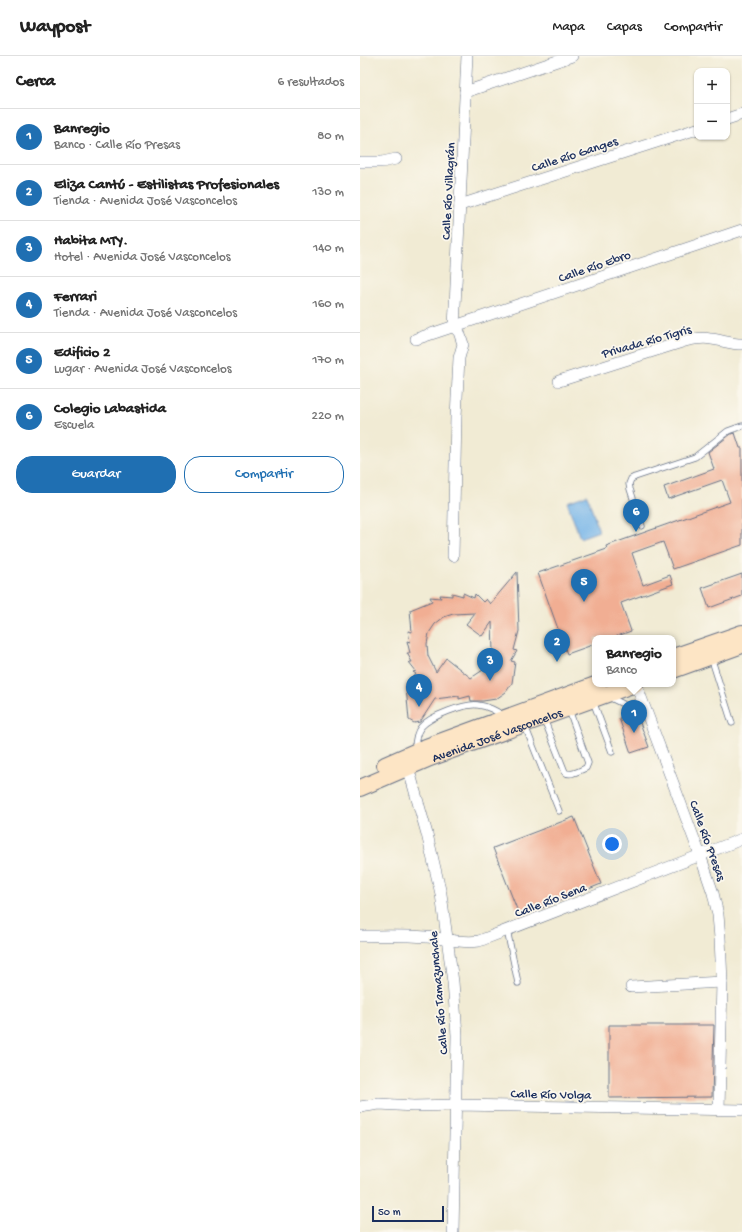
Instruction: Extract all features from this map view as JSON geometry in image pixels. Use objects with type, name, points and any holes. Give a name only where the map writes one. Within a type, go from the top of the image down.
[{"type":"main road","points":[[676,668],[742,633]]},
{"type":"main road","points":[[676,656],[742,645]]},
{"type":"main road","name":"Avenida José Vasconcelos","points":[[360,776],[409,758],[506,718],[622,687]]},
{"type":"main road","name":"Avenida José Vasconcelos","points":[[360,788],[409,758],[430,758],[568,708],[599,692]]},
{"type":"street","name":"Calle Río Villagrán","points":[[454,327],[467,56]]},
{"type":"street","points":[[465,92],[572,56]]},
{"type":"street","points":[[730,118],[742,114]]},
{"type":"street","name":"Calle Río Ganges","points":[[460,204],[694,130]]},
{"type":"street","points":[[360,162],[382,162],[396,159]]},
{"type":"street","name":"Calle Río Ebro","points":[[416,339],[742,230]]},
{"type":"street","points":[[453,556],[456,416],[460,358],[463,344],[459,332],[454,327]]},
{"type":"street","name":"Privada Río Tigris","points":[[559,381],[685,341],[703,338],[742,344]]},
{"type":"street","name":"Calle Río Presas","points":[[636,687],[700,855],[713,893],[718,915],[722,982],[719,1109]]},
{"type":"street","name":"Calle Río Tamazunchale","points":[[409,758],[441,894],[453,982],[457,1035],[453,1232]]},
{"type":"street","name":"Calle Río Sena","points":[[360,936],[416,936],[447,939],[460,942],[479,941],[742,839]]},
{"type":"street","points":[[631,987],[722,982]]},
{"type":"street","points":[[360,1101],[379,1104]]},
{"type":"street","name":"Calle Río Volga","points":[[360,1107],[379,1104],[414,1106],[456,1105],[742,1110]]},
{"type":"lane","points":[[642,526],[630,489],[629,484],[631,479],[695,457],[728,431],[742,426]]},
{"type":"lane","points":[[709,651],[732,723]]},
{"type":"lane","points":[[599,692],[626,705],[642,700]]},
{"type":"lane","points":[[599,692],[612,752]]},
{"type":"lane","points":[[409,758],[422,726],[436,716],[451,710],[478,704],[494,710],[506,718]]},
{"type":"lane","points":[[543,716],[564,772],[566,774],[570,774],[586,768],[588,764],[568,708]]},
{"type":"lane","points":[[524,723],[559,811]]},
{"type":"lane","points":[[507,930],[518,983]]},
{"type":"water","points":[[587,495],[599,531],[580,538],[567,502]]},
{"type":"building","points":[[735,433],[740,448],[742,448],[742,545],[673,569],[663,542],[632,553],[643,585],[670,575],[673,584],[621,603],[631,631],[620,635],[592,635],[592,645],[567,654],[538,573],[607,549],[606,546],[730,502],[722,480],[668,499],[664,487],[714,469],[708,452],[731,434]]},
{"type":"building","points":[[517,572],[519,631],[514,650],[517,651],[511,661],[515,662],[512,683],[506,692],[496,699],[483,701],[471,701],[470,696],[459,699],[459,696],[435,699],[420,722],[414,723],[409,720],[406,687],[416,674],[413,672],[416,671],[409,662],[412,662],[407,653],[410,653],[407,641],[410,642],[408,631],[412,632],[410,610],[432,601],[430,597],[441,598],[440,595],[452,596],[452,593],[463,596],[463,593],[474,598],[475,594],[483,602],[486,599],[490,604]],"holes":[[[475,613],[466,624],[482,636],[492,622],[493,651],[489,661],[483,670],[471,678],[446,658],[436,672],[428,656],[427,644],[429,633],[435,624],[444,617],[453,614]]]},
{"type":"building","points":[[742,574],[742,596],[709,608],[702,588]]},
{"type":"building","points":[[636,712],[649,747],[631,753],[619,718]]},
{"type":"building","points":[[574,817],[601,884],[520,917],[493,848]]},
{"type":"building","points":[[609,1025],[714,1025],[712,1097],[609,1098]]},
{"type":"place","name":"Colegio Labastida","points":[[636,532]]},
{"type":"place","name":"Edificio 2","points":[[584,602]]},
{"type":"place","name":"Eliza Cantú - Estilistas Profesionales","points":[[557,662]]},
{"type":"place","name":"Habita MTY.","points":[[490,681]]},
{"type":"place","name":"Ferrari","points":[[419,707]]},
{"type":"place","name":"Banregio","points":[[634,733]]}]
